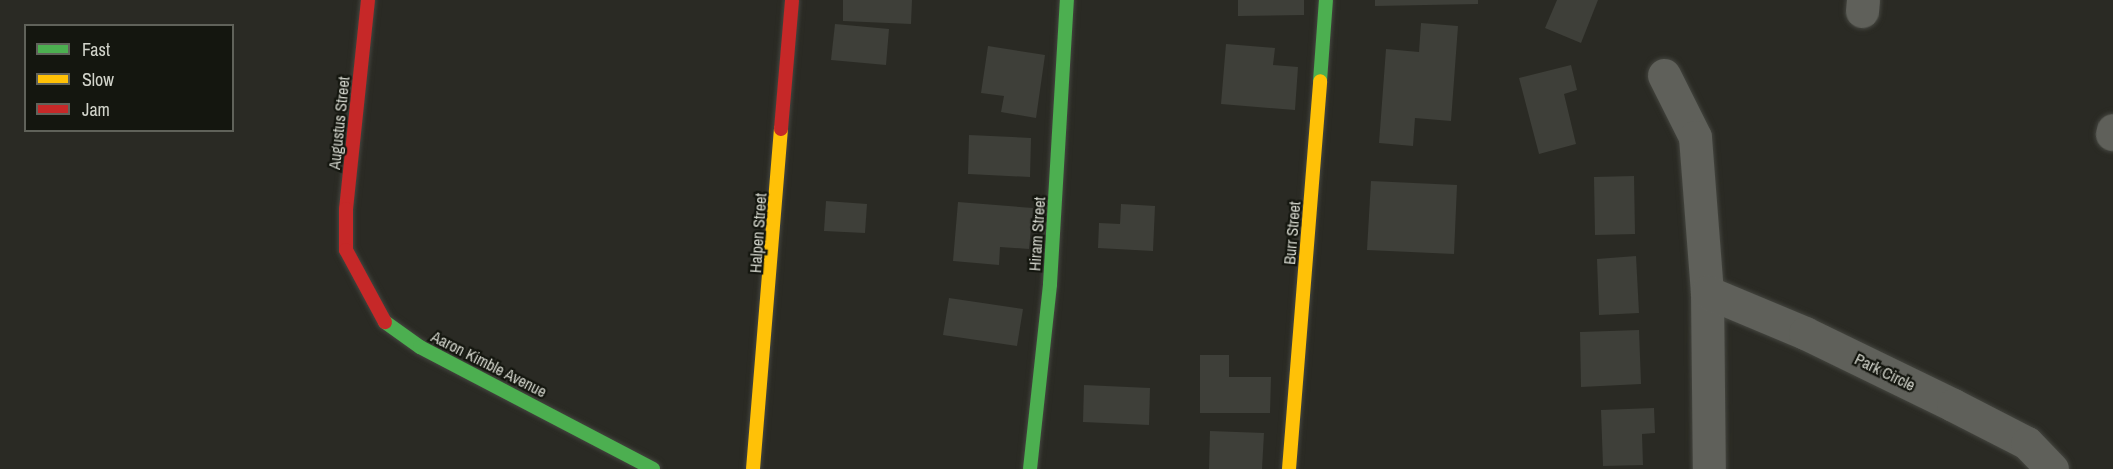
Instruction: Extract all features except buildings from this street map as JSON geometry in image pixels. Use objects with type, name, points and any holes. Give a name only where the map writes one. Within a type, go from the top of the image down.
[{"type":"street","name":"Augustus Street","points":[[346,250],[346,209],[368,0]]},
{"type":"street","name":"Halpen Street","points":[[753,469],[792,0]]},
{"type":"street","name":"Hiram Street","points":[[1030,469],[1050,284],[1067,0]]},
{"type":"street","name":"Burr Street","points":[[1289,469],[1326,0]]},
{"type":"street","points":[[1664,75],[1695,137],[1707,292],[1709,469]]},
{"type":"street","name":"Aaron Kimble Avenue","points":[[346,250],[386,323],[420,347],[653,469]]},
{"type":"street","name":"Park Circle","points":[[1707,292],[1805,333],[2027,443],[2052,469]]},
{"type":"traffic: fast","points":[[1030,469],[1050,284],[1067,0]]},
{"type":"traffic: fast","points":[[1320,81],[1326,0]]},
{"type":"traffic: fast","points":[[385,322],[420,347],[653,469]]},
{"type":"traffic: slow","points":[[1289,469],[1320,81]]},
{"type":"traffic: slow","points":[[753,469],[781,129]]},
{"type":"traffic: jam","points":[[368,0],[346,209],[346,250],[385,322]]},
{"type":"traffic: jam","points":[[781,129],[792,0]]}]
